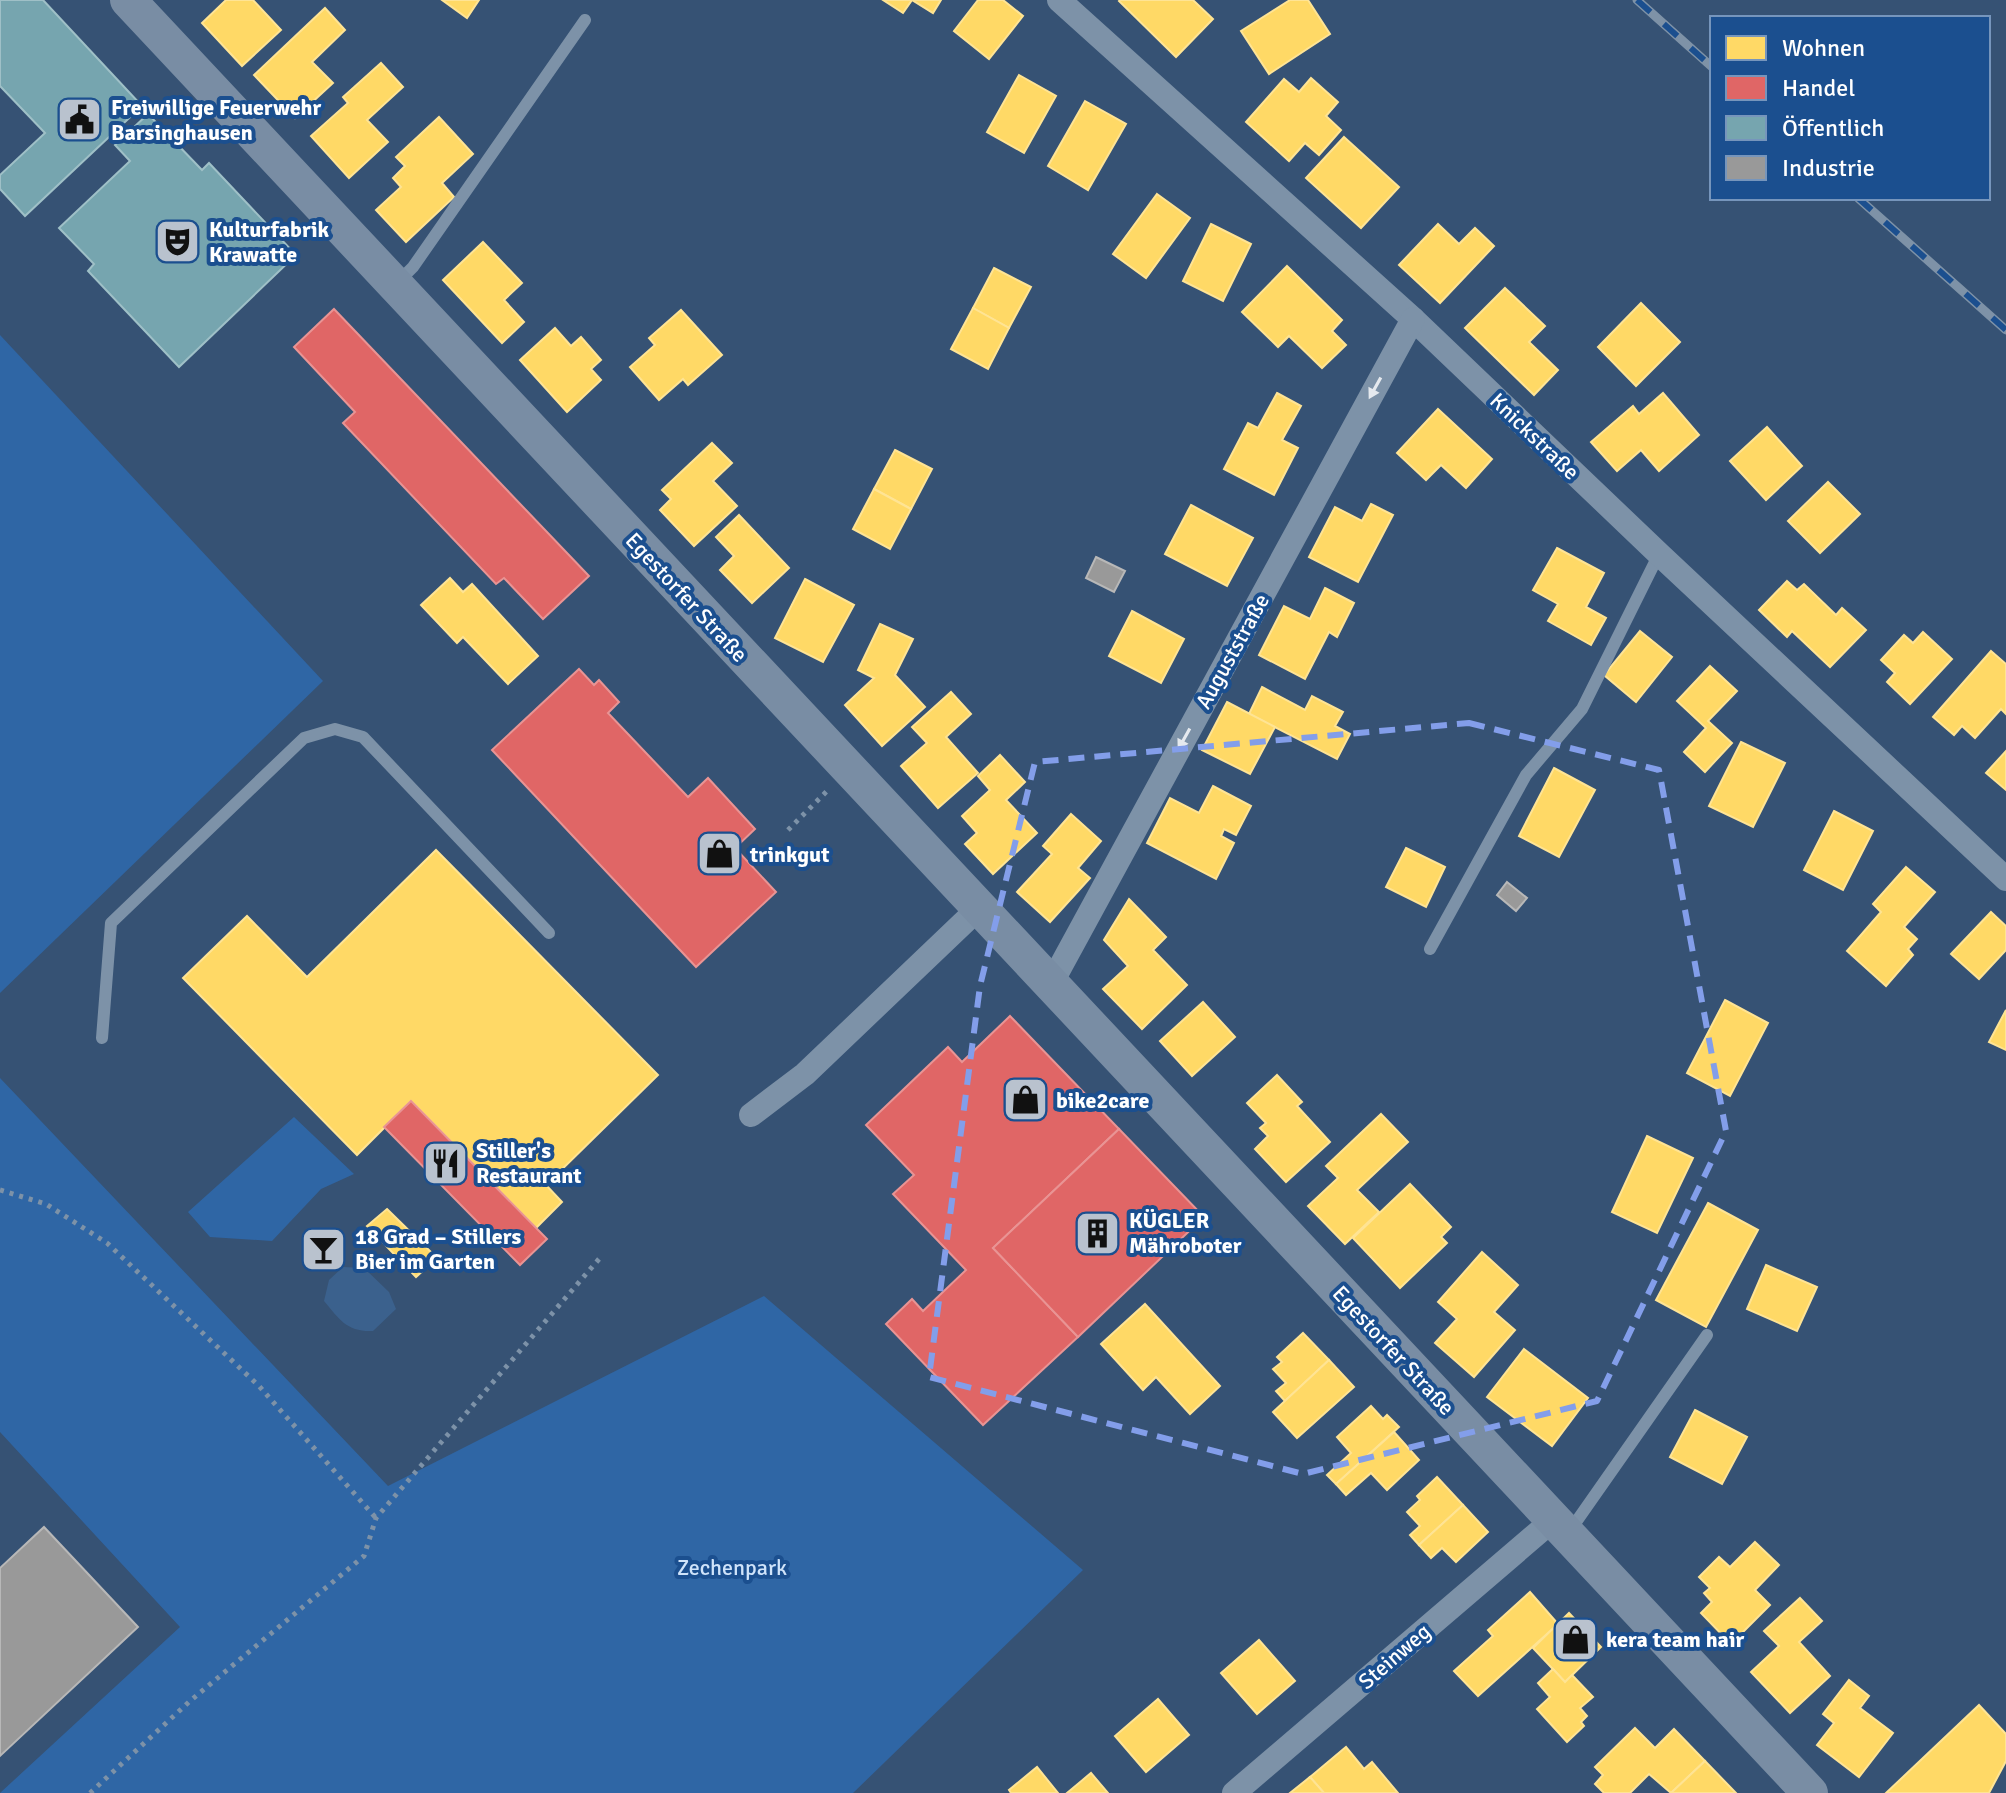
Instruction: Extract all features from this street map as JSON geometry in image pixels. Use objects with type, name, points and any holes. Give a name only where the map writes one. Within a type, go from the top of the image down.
[{"type":"main road","name":"Egestorfer Straße","points":[[128,0],[1810,1793]]},
{"type":"street","name":"Knickstraße","points":[[1059,0],[1413,319],[2006,879]]},
{"type":"street","name":"Auguststraße","points":[[1051,984],[1413,319]]},
{"type":"street","points":[[751,1115],[805,1074],[980,907]]},
{"type":"street","name":"Steinweg","points":[[1234,1793],[1560,1527]]},
{"type":"lane","points":[[395,285],[413,267],[585,20]]},
{"type":"lane","points":[[1430,949],[1526,775],[1582,709],[1659,554]]},
{"type":"lane","points":[[102,1038],[111,923],[304,738],[335,729],[363,737],[549,933]]},
{"type":"lane","points":[[1560,1527],[1707,1335]]},
{"type":"path","points":[[788,830],[849,770]]},
{"type":"path","points":[[0,1190],[46,1204],[107,1243],[259,1386],[376,1518]]},
{"type":"path","points":[[90,1793],[190,1701],[364,1556],[376,1518],[599,1259]]},
{"type":"highlighted area","points":[[1469,723],[1659,770],[1726,1131],[1597,1401],[1303,1474],[929,1377],[980,986],[1035,762]]},
{"type":"green space","points":[[0,335],[323,681],[0,993]]},
{"type":"green space","name":"Zechenpark","points":[[0,1078],[388,1486],[764,1296],[1083,1570],[853,1793],[0,1793],[180,1627],[0,1432]]},
{"type":"green space","points":[[294,1117],[354,1174],[321,1189],[272,1241],[210,1237],[188,1212]]},
{"type":"shaded area","points":[[343,1267],[364,1268],[389,1292],[396,1309],[373,1331],[350,1327],[324,1301],[329,1280]]},
{"type":"building: Wohnen","points":[[226,0],[253,0],[281,30],[242,66],[202,23]]},
{"type":"building: Wohnen","points":[[442,0],[479,0],[467,18]]},
{"type":"building: Wohnen","points":[[883,0],[912,0],[903,13]]},
{"type":"building: Wohnen","points":[[912,0],[941,0],[933,13]]},
{"type":"building: Wohnen","points":[[978,0],[1003,0],[1023,16],[989,59],[954,31]]},
{"type":"building: Wohnen","points":[[1120,0],[1193,0],[1213,19],[1176,57]]},
{"type":"building: Wohnen","points":[[1290,0],[1308,0],[1330,34],[1269,74],[1241,31]]},
{"type":"building: Wohnen","points":[[325,8],[345,30],[312,62],[333,83],[295,118],[254,75]]},
{"type":"building: Wohnen","points":[[381,63],[403,87],[367,120],[388,142],[349,178],[311,136],[348,103],[343,97]]},
{"type":"building: Wohnen","points":[[1019,75],[1056,96],[1024,153],[987,132]]},
{"type":"building: Wohnen","points":[[1311,78],[1338,102],[1326,116],[1341,130],[1319,155],[1305,143],[1289,161],[1246,122],[1284,79],[1299,92]]},
{"type":"building: Wohnen","points":[[1085,101],[1126,124],[1088,190],[1048,166]]},
{"type":"building: Wohnen","points":[[439,117],[473,154],[442,183],[454,197],[406,242],[376,210],[401,187],[393,178],[405,166],[396,157]]},
{"type":"building: Wohnen","points":[[1344,137],[1399,187],[1361,228],[1306,178]]},
{"type":"building: Wohnen","points":[[1157,194],[1190,218],[1146,278],[1113,254]]},
{"type":"building: Wohnen","points":[[1211,224],[1251,244],[1223,301],[1183,281]]},
{"type":"building: Wohnen","points":[[1438,224],[1459,244],[1475,228],[1494,246],[1440,303],[1399,265]]},
{"type":"building: Wohnen","points":[[483,242],[522,283],[504,300],[524,322],[502,343],[443,280]]},
{"type":"building: Wohnen","points":[[1287,266],[1342,320],[1332,331],[1346,345],[1322,368],[1289,336],[1278,347],[1242,312]]},
{"type":"building: Wohnen","points":[[994,268],[1031,287],[1009,328],[973,308]]},
{"type":"building: Wohnen","points":[[1505,288],[1545,326],[1529,342],[1558,370],[1534,395],[1465,328]]},
{"type":"building: Wohnen","points":[[1641,303],[1680,342],[1636,386],[1598,347]]},
{"type":"building: Wohnen","points":[[973,308],[1009,328],[988,369],[951,349]]},
{"type":"building: Wohnen","points":[[681,310],[722,355],[688,385],[683,379],[659,400],[630,367],[655,345],[649,338]]},
{"type":"building: Wohnen","points":[[555,328],[571,346],[581,337],[601,360],[591,369],[601,380],[567,412],[520,360]]},
{"type":"building: Wohnen","points":[[1277,393],[1301,406],[1282,440],[1298,448],[1274,495],[1224,469],[1248,423],[1258,428]]},
{"type":"building: Wohnen","points":[[1663,393],[1699,435],[1659,471],[1641,450],[1617,471],[1591,442],[1633,406],[1639,414]]},
{"type":"building: Wohnen","points":[[1438,409],[1492,459],[1466,488],[1441,465],[1426,480],[1397,453]]},
{"type":"building: Wohnen","points":[[1767,427],[1802,466],[1766,500],[1730,461]]},
{"type":"building: Wohnen","points":[[712,443],[732,463],[713,481],[737,506],[694,546],[660,510],[671,499],[662,490]]},
{"type":"building: Wohnen","points":[[895,450],[932,469],[911,509],[874,489]]},
{"type":"building: Wohnen","points":[[1828,482],[1860,514],[1820,553],[1788,521]]},
{"type":"building: Wohnen","points":[[874,489],[911,509],[890,549],[853,529]]},
{"type":"building: Wohnen","points":[[1371,504],[1393,515],[1358,582],[1309,557],[1335,507],[1362,521]]},
{"type":"building: Wohnen","points":[[1191,505],[1253,538],[1227,586],[1165,554]]},
{"type":"building: Wohnen","points":[[739,515],[789,568],[752,603],[720,570],[734,556],[716,537]]},
{"type":"building: Wohnen","points":[[1557,548],[1604,573],[1586,607],[1606,618],[1591,645],[1548,621],[1558,604],[1533,590]]},
{"type":"building: Wohnen","points":[[450,578],[463,592],[472,584],[538,656],[508,684],[463,637],[457,643],[421,605]]},
{"type":"building: Wohnen","points":[[805,579],[854,605],[823,662],[775,638]]},
{"type":"building: Wohnen","points":[[1787,581],[1797,590],[1804,584],[1836,615],[1842,608],[1866,630],[1830,667],[1792,631],[1787,637],[1759,610]]},
{"type":"building: Wohnen","points":[[1325,588],[1354,603],[1337,637],[1329,632],[1305,679],[1259,655],[1284,606],[1310,619]]},
{"type":"building: Wohnen","points":[[1132,611],[1184,639],[1161,683],[1109,656]]},
{"type":"building: Wohnen","points":[[880,624],[913,639],[895,675],[925,707],[882,746],[845,705],[874,678],[858,670]]},
{"type":"building: Wohnen","points":[[1640,631],[1672,657],[1636,702],[1604,675]]},
{"type":"building: Wohnen","points":[[1923,632],[1952,659],[1910,704],[1887,682],[1895,673],[1881,660],[1904,635],[1913,643]]},
{"type":"building: Wohnen","points":[[1991,651],[2006,664],[2006,714],[2001,709],[1975,738],[1962,726],[1954,735],[1933,717]]},
{"type":"building: Wohnen","points":[[1710,666],[1737,691],[1708,721],[1732,743],[1705,772],[1684,752],[1706,728],[1677,701]]},
{"type":"building: Wohnen","points":[[1262,687],[1305,710],[1312,696],[1343,712],[1335,726],[1350,734],[1337,759],[1249,714]]},
{"type":"building: Wohnen","points":[[951,692],[971,714],[946,737],[978,773],[938,808],[901,766],[927,743],[912,727]]},
{"type":"building: Wohnen","points":[[1227,702],[1275,727],[1250,774],[1202,750]]},
{"type":"building: Wohnen","points":[[1741,742],[1785,763],[1753,827],[1709,806]]},
{"type":"building: Wohnen","points":[[2006,751],[2006,790],[1986,773]]},
{"type":"building: Wohnen","points":[[1000,755],[1025,782],[1006,800],[1037,833],[993,874],[965,844],[977,833],[962,816],[990,790],[978,776]]},
{"type":"building: Wohnen","points":[[1554,768],[1595,790],[1559,857],[1519,836]]},
{"type":"building: Wohnen","points":[[1213,786],[1251,806],[1236,835],[1224,829],[1221,836],[1234,843],[1216,879],[1147,843],[1170,798],[1199,813]]},
{"type":"building: Wohnen","points":[[1834,811],[1873,831],[1843,890],[1804,870]]},
{"type":"building: Wohnen","points":[[1071,814],[1101,841],[1078,868],[1090,878],[1050,922],[1017,892],[1052,854],[1043,846]]},
{"type":"building: Wohnen","points":[[1406,848],[1445,867],[1426,907],[1386,887]]},
{"type":"building: Wohnen","points":[[436,850],[658,1075],[546,1185],[562,1202],[536,1228],[411,1101],[357,1155],[183,978],[247,916],[307,977]]},
{"type":"building: Wohnen","points":[[1906,867],[1935,892],[1904,927],[1917,939],[1908,949],[1913,955],[1886,986],[1847,951],[1881,912],[1873,904]]},
{"type":"building: Wohnen","points":[[1129,899],[1166,937],[1153,950],[1187,985],[1142,1029],[1103,989],[1128,966],[1104,940]]},
{"type":"building: Wohnen","points":[[1991,912],[2006,926],[2006,950],[1979,979],[1951,954]]},
{"type":"building: Wohnen","points":[[1725,1000],[1768,1023],[1730,1096],[1687,1073]]},
{"type":"building: Wohnen","points":[[1203,1002],[1235,1037],[1192,1076],[1160,1041]]},
{"type":"building: Wohnen","points":[[2006,1010],[2006,1050],[1989,1042]]},
{"type":"building: Wohnen","points":[[1277,1075],[1302,1102],[1297,1106],[1330,1142],[1286,1182],[1255,1149],[1268,1136],[1260,1128],[1266,1123],[1247,1103]]},
{"type":"building: Wohnen","points":[[1381,1114],[1408,1142],[1357,1190],[1379,1212],[1345,1244],[1308,1206],[1338,1178],[1326,1166]]},
{"type":"building: Wohnen","points":[[1647,1136],[1693,1158],[1657,1233],[1612,1212]]},
{"type":"building: Wohnen","points":[[1410,1184],[1451,1227],[1441,1237],[1447,1243],[1400,1288],[1353,1238]]},
{"type":"building: Wohnen","points":[[1708,1203],[1758,1230],[1706,1327],[1656,1300]]},
{"type":"building: Wohnen","points":[[387,1209],[437,1258],[416,1277],[367,1226]]},
{"type":"building: Wohnen","points":[[1482,1252],[1518,1285],[1494,1312],[1515,1330],[1474,1377],[1435,1343],[1457,1319],[1438,1302]]},
{"type":"building: Wohnen","points":[[1766,1265],[1817,1287],[1797,1331],[1747,1309]]},
{"type":"building: Wohnen","points":[[1145,1304],[1220,1386],[1190,1414],[1156,1377],[1143,1390],[1101,1344]]},
{"type":"building: Wohnen","points":[[1303,1333],[1329,1360],[1285,1401],[1276,1391],[1286,1383],[1273,1369],[1282,1362],[1277,1357]]},
{"type":"building: Wohnen","points":[[1524,1349],[1588,1398],[1552,1446],[1487,1397]]},
{"type":"building: Wohnen","points":[[1329,1360],[1354,1387],[1297,1438],[1273,1412]]},
{"type":"building: Wohnen","points":[[1371,1406],[1383,1419],[1387,1415],[1399,1427],[1336,1484],[1327,1475],[1351,1453],[1337,1437]]},
{"type":"building: Wohnen","points":[[1695,1410],[1747,1437],[1722,1484],[1670,1457]]},
{"type":"building: Wohnen","points":[[1394,1432],[1419,1460],[1387,1490],[1371,1473],[1346,1495],[1336,1484]]},
{"type":"building: Wohnen","points":[[1437,1477],[1463,1505],[1419,1545],[1410,1535],[1420,1526],[1407,1512],[1420,1500],[1417,1496]]},
{"type":"building: Wohnen","points":[[1463,1505],[1488,1532],[1456,1562],[1442,1548],[1431,1558],[1419,1545]]},
{"type":"building: Wohnen","points":[[1755,1542],[1779,1565],[1755,1590],[1770,1605],[1731,1644],[1701,1613],[1712,1602],[1704,1593],[1710,1588],[1699,1577],[1719,1557],[1730,1567]]},
{"type":"building: Wohnen","points":[[1530,1592],[1558,1624],[1478,1696],[1454,1671],[1493,1636],[1488,1630]]},
{"type":"building: Wohnen","points":[[1800,1598],[1822,1621],[1799,1642],[1830,1676],[1790,1713],[1751,1672],[1779,1646],[1764,1631]]},
{"type":"building: Wohnen","points":[[1569,1613],[1601,1647],[1565,1682],[1533,1648]]},
{"type":"building: Wohnen","points":[[1259,1640],[1295,1681],[1257,1714],[1221,1673]]},
{"type":"building: Wohnen","points":[[1553,1669],[1565,1682],[1572,1675],[1593,1697],[1580,1708],[1587,1716],[1581,1722],[1584,1726],[1567,1742],[1537,1709],[1550,1697],[1538,1683]]},
{"type":"building: Wohnen","points":[[1849,1680],[1869,1696],[1860,1708],[1893,1733],[1859,1777],[1817,1745],[1834,1723],[1823,1714]]},
{"type":"building: Wohnen","points":[[1158,1699],[1189,1735],[1146,1772],[1115,1736]]},
{"type":"building: Wohnen","points":[[1979,1705],[2006,1734],[2006,1761],[1989,1793],[1886,1793]]},
{"type":"building: Wohnen","points":[[1635,1728],[1655,1748],[1674,1729],[1705,1761],[1671,1793],[1649,1774],[1630,1793],[1604,1793],[1595,1784],[1603,1775],[1595,1767]]},
{"type":"building: Wohnen","points":[[1346,1747],[1364,1769],[1372,1762],[1398,1793],[1324,1793],[1310,1777]]},
{"type":"building: Wohnen","points":[[1705,1761],[1736,1793],[1671,1793]]},
{"type":"building: Wohnen","points":[[1037,1767],[1058,1793],[1011,1793],[1009,1790]]},
{"type":"building: Wohnen","points":[[1091,1773],[1108,1793],[1067,1793]]},
{"type":"building: Wohnen","points":[[1310,1777],[1324,1793],[1290,1793]]},
{"type":"building: Handel","points":[[334,309],[589,576],[543,619],[504,578],[496,584],[343,423],[355,412],[294,347]]},
{"type":"building: Handel","points":[[579,669],[594,685],[599,680],[619,702],[608,713],[688,797],[708,778],[755,829],[735,848],[776,892],[696,967],[492,750]]},
{"type":"building: Handel","points":[[1010,1016],[1119,1129],[993,1248],[1078,1337],[983,1425],[886,1324],[912,1299],[923,1311],[966,1270],[893,1194],[914,1175],[866,1125],[948,1047],[962,1062]]},
{"type":"building: Handel","name":"Stiller's Restaurant","points":[[411,1101],[547,1239],[520,1265],[384,1127]]},
{"type":"building: Handel","name":"KÜGLER Mähroboter","points":[[1119,1129],[1204,1217],[1078,1337],[993,1248]]},
{"type":"building: Öffentlich","name":"Freiwillige Feuerwehr Barsinghausen","points":[[0,0],[43,0],[142,106],[25,216],[0,189],[0,175],[45,133],[0,86]]},
{"type":"building: Öffentlich","name":"Kulturfabrik Krawatte","points":[[148,114],[202,170],[209,163],[296,255],[179,367],[88,271],[94,264],[59,228],[130,161],[115,145]]},
{"type":"building: Industrie","points":[[1096,557],[1125,571],[1114,592],[1086,578]]},
{"type":"building: Industrie","points":[[1507,882],[1527,898],[1516,911],[1497,895]]},
{"type":"building: Industrie","points":[[44,1527],[138,1627],[0,1756],[0,1568]]},
{"type":"railway","points":[[1637,0],[1710,65]]},
{"type":"railway","points":[[1860,200],[2006,330]]},
{"type":"place","name":"Freiwillige Feuerwehr Barsinghausen","points":[[80,120]]},
{"type":"place","name":"Kulturfabrik Krawatte","points":[[178,242]]},
{"type":"place","name":"trinkgut","points":[[719,854]]},
{"type":"place","name":"bike2care","points":[[1025,1100]]},
{"type":"place","name":"Stiller's Restaurant","points":[[445,1163]]},
{"type":"place","name":"KÜGLER Mähroboter","points":[[1098,1233]]},
{"type":"place","name":"18 Grad – Stillers Bier im Garten","points":[[324,1249]]},
{"type":"place","name":"kera team hair","points":[[1575,1639]]}]
